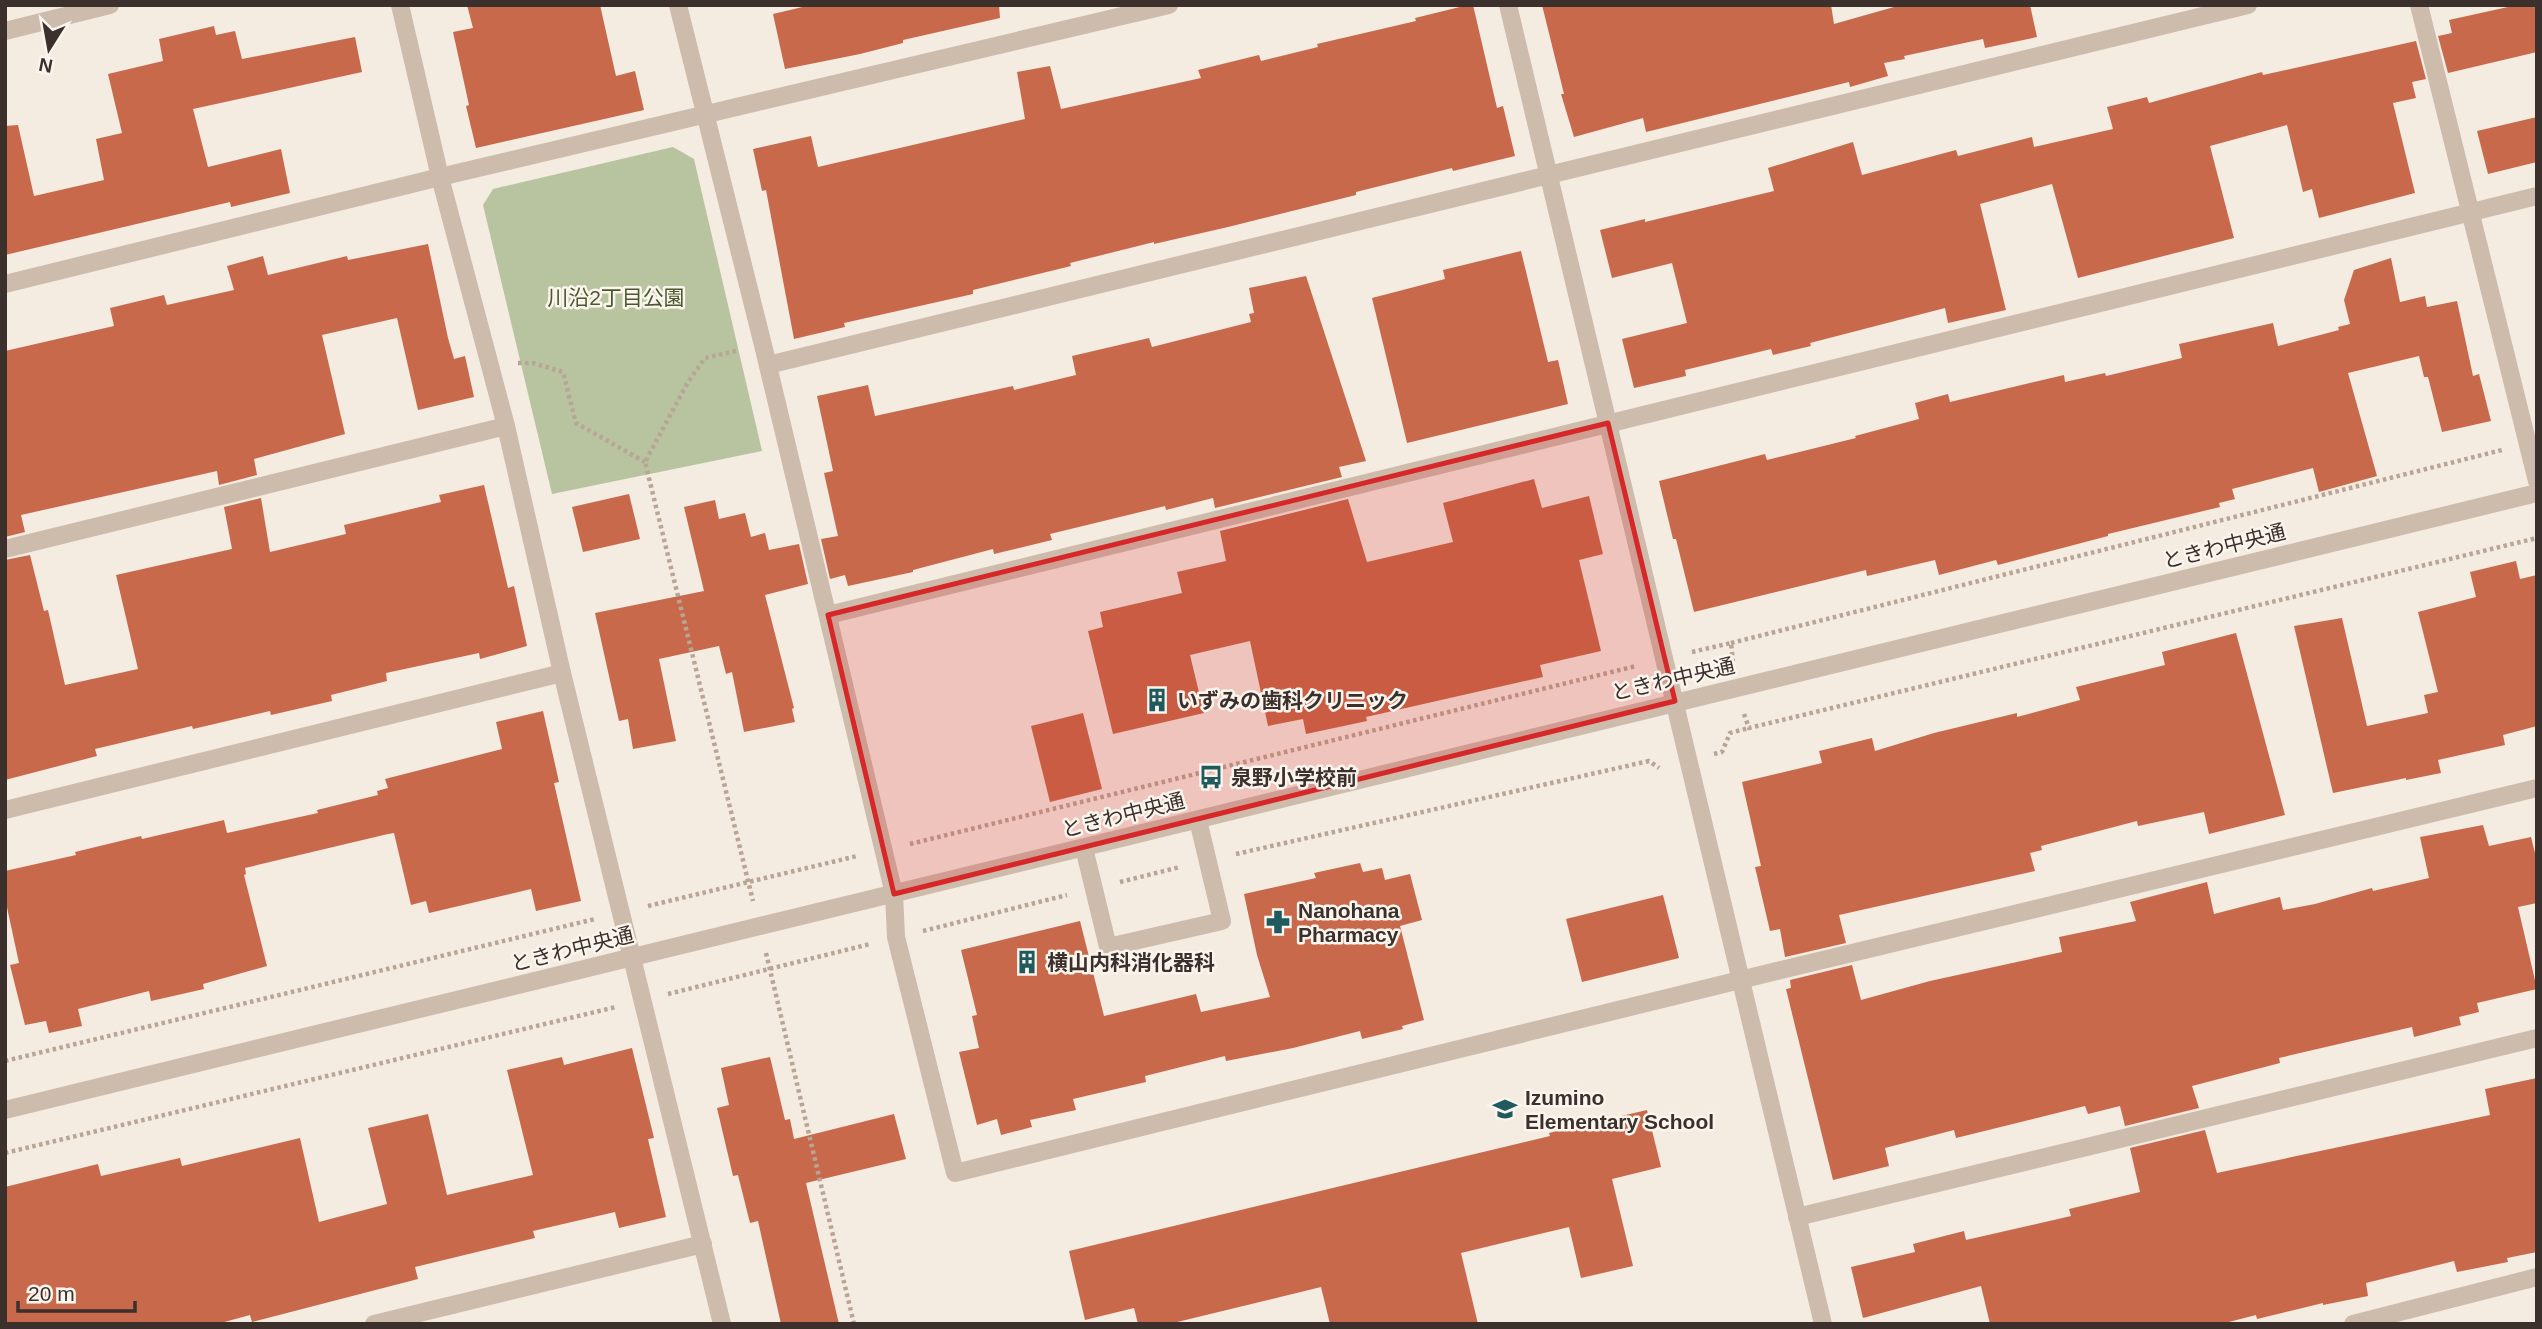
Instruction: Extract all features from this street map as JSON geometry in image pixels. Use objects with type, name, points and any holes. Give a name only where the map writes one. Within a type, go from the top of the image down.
[{"type":"street","points":[[5,31],[110,5]]},
{"type":"street","points":[[400,5],[440,177],[506,426],[562,673],[722,1324]]},
{"type":"street","points":[[678,5],[828,615],[894,894],[896,937],[955,1173],[2537,788]]},
{"type":"street","points":[[5,284],[440,177],[1169,5]]},
{"type":"street","points":[[1508,5],[1823,1324]]},
{"type":"street","points":[[768,365],[2248,5]]},
{"type":"street","points":[[2419,5],[2537,481]]},
{"type":"street","points":[[828,615],[2537,196]]},
{"type":"street","points":[[5,549],[506,426]]},
{"type":"street","name":"ときわ中央通","points":[[5,1110],[2537,493]]},
{"type":"street","points":[[5,810],[562,673]]},
{"type":"street","points":[[1084,848],[1108,947],[1222,921],[1198,820]]},
{"type":"street","points":[[1797,1217],[2537,1038]]},
{"type":"street","points":[[374,1324],[703,1244]]},
{"type":"street","points":[[2353,1324],[2537,1277]]},
{"type":"path","points":[[763,345],[705,358],[688,382],[645,462],[760,926],[854,1324]]},
{"type":"path","points":[[490,364],[533,363],[562,372],[576,423],[645,462]]},
{"type":"path","points":[[1731,643],[2527,444]]},
{"type":"path","points":[[5,1153],[1207,860],[1649,761],[1661,769],[1721,752],[1730,733],[2537,537]]},
{"type":"path","points":[[1736,687],[1749,728]]},
{"type":"highlighted area","points":[[1608,423],[1675,701],[894,894],[828,615]]},
{"type":"green space","name":"川沿2丁目公園","points":[[673,147],[694,159],[762,451],[552,494],[483,205],[493,189]]},
{"type":"building","points":[[467,5],[600,5],[616,76],[635,71],[644,110],[476,148],[453,32],[473,28]]},
{"type":"building","points":[[811,5],[999,5],[1000,18],[903,40],[903,43],[860,54],[785,69],[773,14]]},
{"type":"building","points":[[1473,5],[1497,108],[1503,106],[1515,156],[1453,171],[1452,168],[1228,227],[1070,263],[1071,266],[973,290],[973,294],[844,323],[845,327],[794,339],[766,190],[762,191],[753,149],[811,136],[818,167],[1025,119],[1017,72],[1050,66],[1061,109],[1201,78],[1198,70],[1259,55],[1261,61]]},
{"type":"building","points":[[1542,5],[1831,5],[1834,24],[1901,5],[2030,5],[2037,37],[1985,48],[1983,39],[1904,56],[1905,59],[1884,63],[1888,76],[1850,87],[1849,82],[1646,132],[1643,118],[1574,137],[1561,94],[1564,94]]},
{"type":"building","points":[[2517,5],[2537,5],[2537,52],[2448,73],[2438,36],[2452,33],[2449,20]]},
{"type":"building","points":[[214,26],[216,35],[235,31],[242,59],[355,37],[362,72],[193,109],[208,167],[281,149],[290,193],[231,207],[230,202],[5,255],[5,126],[18,125],[34,196],[104,180],[96,139],[122,133],[108,74],[163,61],[159,39]]},
{"type":"building","points":[[2416,41],[2426,79],[2412,82],[2416,98],[2393,103],[2415,193],[2319,218],[2312,189],[2303,192],[2287,125],[2210,146],[2234,238],[2078,278],[2052,184],[1980,204],[2006,310],[1948,323],[1945,308],[1810,343],[1811,346],[1773,355],[1771,349],[1685,370],[1686,376],[1634,388],[1622,339],[1687,323],[1672,263],[1612,278],[1600,230],[1774,191],[1768,168],[1853,142],[1862,175],[1956,150],[1958,156],[2032,137],[2034,147],[2113,129],[2107,107],[2147,97],[2149,103],[2262,72],[2263,75]]},
{"type":"building","points":[[2537,117],[2537,162],[2488,174],[2477,131]]},
{"type":"building","points":[[428,244],[454,359],[465,356],[474,397],[418,410],[397,318],[322,335],[345,434],[254,459],[257,475],[219,485],[217,471],[21,515],[25,532],[5,537],[5,351],[114,326],[110,308],[164,295],[167,305],[234,290],[227,266],[263,256],[268,275],[347,256],[348,260]]},
{"type":"building","points":[[1521,251],[1548,362],[1558,360],[1568,404],[1407,443],[1372,298],[1445,279],[1443,270]]},
{"type":"building","points":[[2391,258],[2400,302],[2425,296],[2427,307],[2457,301],[2473,376],[2479,374],[2491,421],[2442,432],[2428,377],[2424,377],[2419,356],[2348,373],[2377,476],[2319,492],[2313,468],[2232,489],[2235,499],[2219,503],[2220,507],[2108,534],[1998,565],[1996,560],[1939,575],[1935,560],[1867,576],[1866,570],[1694,612],[1659,481],[1765,454],[1767,460],[1856,438],[1855,436],[1919,419],[1915,403],[1948,394],[1950,402],[2064,375],[2065,382],[2105,373],[2106,376],[2182,358],[2179,344],[2273,323],[2278,346],[2339,330],[2338,327],[2350,324],[2344,300],[2354,270]]},
{"type":"building","points":[[1306,276],[1366,461],[1339,467],[1342,477],[1215,508],[1213,498],[1166,510],[1165,506],[1050,534],[1052,540],[994,554],[993,549],[913,572],[848,586],[845,575],[830,579],[821,539],[838,536],[824,473],[833,471],[817,396],[868,385],[875,416],[1013,386],[1014,390],[1076,375],[1072,356],[1149,338],[1152,347],[1251,322],[1249,314],[1254,313],[1249,288]]},
{"type":"building","points":[[1534,479],[1542,508],[1589,496],[1603,554],[1579,560],[1601,651],[1540,665],[1543,677],[1366,717],[1367,721],[1306,734],[1303,719],[1268,726],[1250,641],[1190,655],[1204,713],[1113,734],[1088,631],[1103,627],[1100,612],[1182,593],[1177,572],[1226,561],[1220,531],[1348,499],[1367,562],[1453,542],[1443,503]]},
{"type":"building","points":[[484,485],[508,588],[514,586],[527,646],[480,659],[479,653],[386,673],[387,681],[331,695],[332,701],[271,715],[270,711],[193,729],[192,726],[95,749],[97,756],[5,780],[5,560],[30,555],[44,611],[48,610],[65,685],[138,669],[116,575],[232,549],[224,507],[261,498],[270,552],[346,534],[344,525],[441,502],[439,495]]},
{"type":"building","points":[[629,494],[640,539],[583,552],[572,507]]},
{"type":"building","points":[[715,500],[719,519],[745,513],[751,537],[765,533],[769,550],[799,544],[808,584],[765,595],[794,708],[795,722],[744,732],[732,672],[726,674],[719,646],[659,659],[676,741],[633,749],[628,719],[619,721],[595,613],[704,591],[684,507]]},
{"type":"building","points":[[2516,561],[2520,579],[2537,575],[2537,726],[2503,735],[2505,745],[2438,760],[2441,773],[2333,793],[2294,626],[2342,618],[2367,726],[2428,713],[2424,695],[2438,692],[2418,612],[2476,597],[2470,572]]},
{"type":"building","points":[[2236,633],[2285,815],[2209,834],[2204,812],[2138,826],[2137,821],[2041,846],[2042,850],[2030,853],[2035,871],[1839,915],[1846,943],[1785,957],[1780,929],[1770,931],[1755,867],[1761,866],[1742,782],[1822,763],[1819,751],[1872,738],[1875,751],[1934,733],[2017,713],[2017,717],[2080,700],[2076,687],[2165,665],[2162,652]]},
{"type":"building","points":[[543,711],[559,782],[554,783],[581,901],[536,911],[531,889],[429,913],[426,901],[411,905],[394,833],[388,834],[245,868],[244,875],[267,966],[203,984],[204,989],[151,1001],[149,991],[78,1009],[82,1026],[49,1033],[46,1021],[25,1025],[10,965],[19,963],[5,898],[5,871],[76,855],[75,852],[141,836],[142,839],[224,820],[227,833],[318,813],[317,810],[378,795],[377,791],[388,788],[385,779],[502,749],[496,722]]},
{"type":"building","points":[[1083,713],[1102,789],[1050,802],[1031,726]]},
{"type":"building","points":[[2483,825],[2489,846],[2531,837],[2537,861],[2537,903],[2518,907],[2537,989],[2477,1003],[2479,1012],[2459,1017],[2461,1025],[2414,1037],[2412,1027],[2279,1058],[2280,1063],[2192,1086],[2199,1108],[2125,1126],[2120,1106],[2088,1114],[2085,1106],[1956,1138],[1954,1130],[1885,1148],[1889,1166],[1833,1180],[1786,989],[1791,988],[1790,980],[1852,965],[1861,1000],[1930,981],[2062,952],[2059,937],[2136,921],[2130,902],[2207,882],[2214,914],[2280,897],[2283,910],[2315,904],[2372,888],[2373,891],[2429,878],[2420,837]]},
{"type":"building","points":[[1360,863],[1363,872],[1382,868],[1385,880],[1410,874],[1422,920],[1400,926],[1424,1020],[1402,1026],[1403,1029],[1362,1039],[1360,1031],[1226,1061],[1225,1056],[1145,1076],[1146,1082],[1073,1099],[1076,1110],[1030,1120],[1032,1127],[1001,1135],[997,1119],[977,1125],[959,1052],[979,1048],[972,1016],[977,1015],[961,950],[1080,921],[1104,1016],[1196,994],[1201,1012],[1270,997],[1257,955],[1244,894],[1316,878],[1314,873]]},
{"type":"building","points":[[1663,895],[1679,958],[1582,982],[1566,919]]},
{"type":"building","points":[[632,1048],[654,1138],[648,1139],[666,1217],[619,1228],[615,1212],[533,1231],[535,1238],[415,1267],[418,1279],[252,1322],[250,1315],[217,1324],[5,1324],[5,1187],[98,1164],[101,1176],[180,1158],[182,1166],[300,1138],[319,1222],[387,1204],[368,1128],[428,1114],[447,1195],[533,1175],[507,1070],[562,1057],[564,1065]]},
{"type":"building","points":[[770,1057],[785,1120],[790,1119],[794,1139],[894,1114],[906,1159],[806,1183],[839,1324],[781,1324],[758,1221],[750,1223],[738,1175],[733,1176],[717,1108],[729,1105],[721,1068]]},
{"type":"building","points":[[2537,1078],[2537,1252],[2507,1258],[2508,1262],[2457,1272],[2454,1261],[2366,1283],[2368,1296],[2323,1303],[2257,1319],[2256,1315],[2221,1324],[1990,1324],[1981,1286],[1863,1318],[1851,1267],[1915,1252],[1913,1244],[1964,1231],[1966,1240],[2071,1216],[2069,1209],[2140,1192],[2130,1148],[2205,1130],[2217,1173],[2490,1115],[2485,1089]]},
{"type":"building","points":[[1647,1110],[1661,1167],[1612,1179],[1633,1266],[1581,1278],[1569,1227],[1461,1253],[1478,1324],[1330,1324],[1321,1287],[1169,1324],[1138,1324],[1134,1308],[1085,1320],[1069,1251],[1550,1136],[1549,1133]]},
{"type":"place","name":"いずみの歯科クリニック","points":[[1157,700]]},
{"type":"place","name":"泉野小学校前","points":[[1211,777]]},
{"type":"place","name":"Nanohana Pharmacy","points":[[1278,922]]},
{"type":"place","name":"横山内科消化器科","points":[[1027,962]]},
{"type":"place","name":"Izumino Elementary School","points":[[1505,1109]]}]
